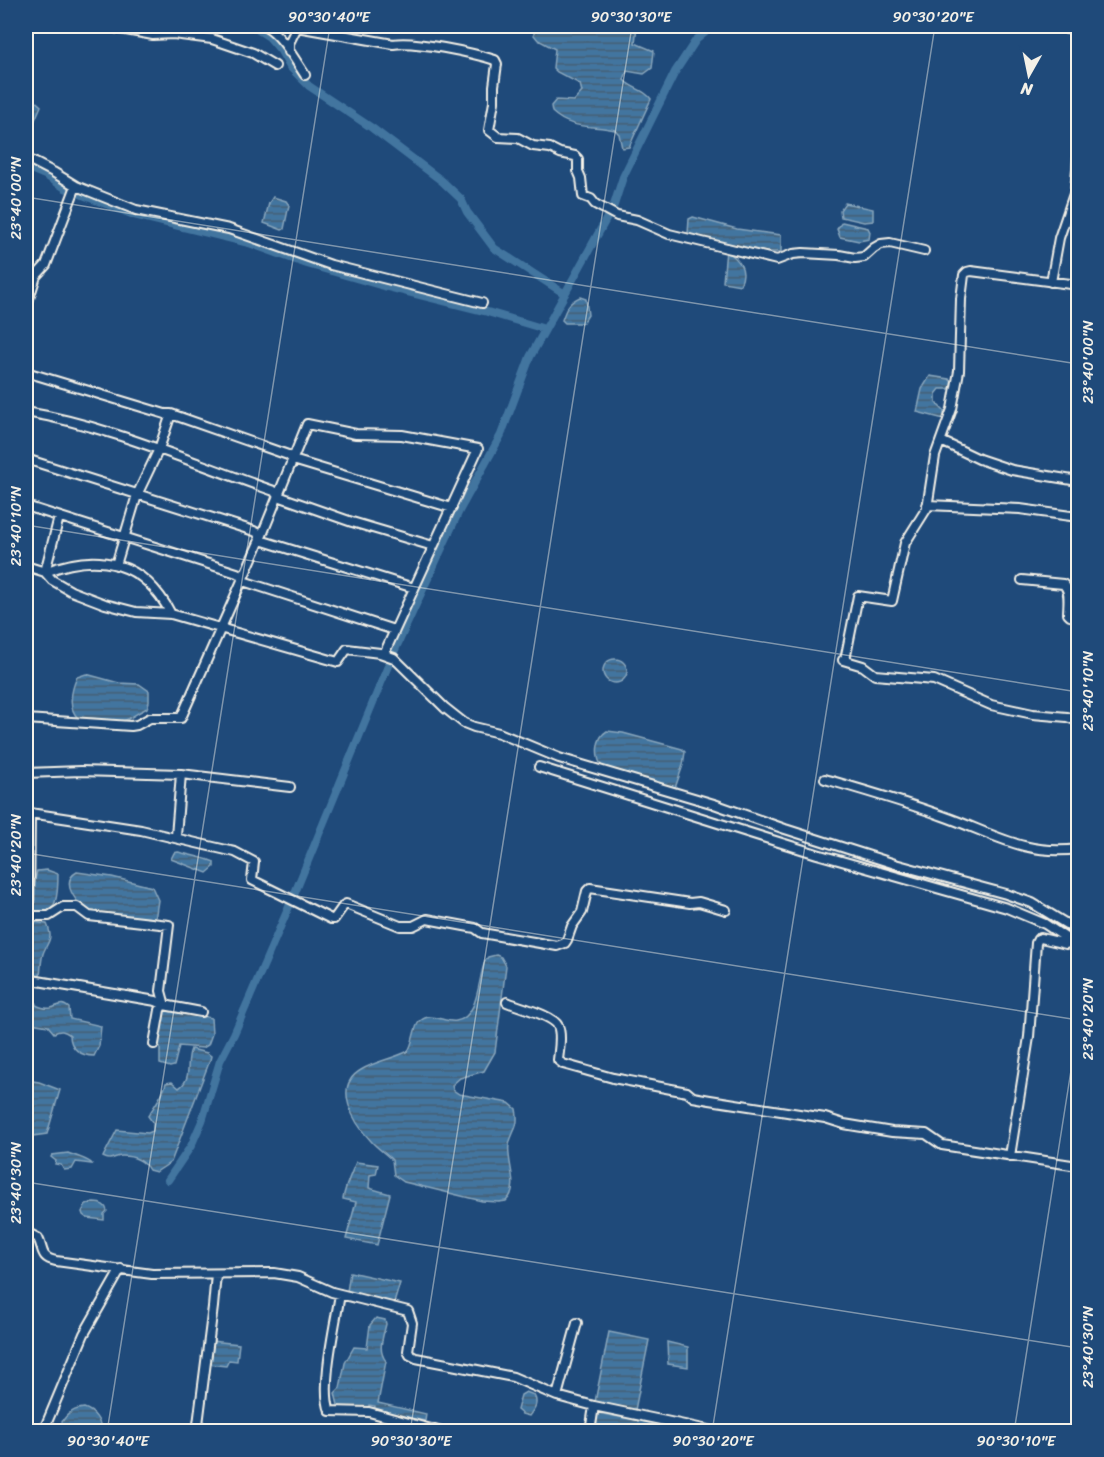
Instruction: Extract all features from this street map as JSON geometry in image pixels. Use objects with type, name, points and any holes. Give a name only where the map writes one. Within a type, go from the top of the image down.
[{"type":"street","points":[[104,26],[153,35],[173,34],[213,39],[253,53],[276,66]]},
{"type":"street","points":[[265,26],[270,28],[305,75]]},
{"type":"street","points":[[289,52],[289,43],[297,26],[393,44],[403,42],[429,46],[495,60],[497,64],[494,102],[489,130],[498,137],[518,138],[533,146],[550,148],[575,156],[578,159],[583,196],[617,216],[637,220],[682,238],[777,260],[803,253],[864,257],[881,244],[891,243],[924,251]]},
{"type":"street","points":[[1052,282],[1059,238],[1075,191],[1078,157]]},
{"type":"street","points":[[26,158],[76,186],[136,210],[229,229],[331,265],[482,303]]},
{"type":"street","points":[[26,308],[36,276],[46,265],[76,186]]},
{"type":"street","points":[[1078,285],[971,271],[964,275],[957,382],[952,409],[935,456],[927,505],[905,543],[892,602],[858,596],[843,660],[863,666],[874,675],[934,680],[992,705],[1033,714],[1067,717],[1078,721]]},
{"type":"street","points":[[26,372],[171,414],[288,455],[293,460],[452,508]]},
{"type":"street","points":[[26,412],[61,419],[159,449],[274,491],[278,496],[352,522],[434,546]]},
{"type":"street","points":[[116,565],[137,495],[159,449],[171,414]]},
{"type":"street","points":[[26,719],[131,726],[155,717],[181,718],[243,580],[307,424],[356,434],[402,435],[478,449],[384,654]]},
{"type":"street","points":[[941,441],[980,459],[1012,470],[1078,481]]},
{"type":"street","points":[[26,459],[254,531],[258,533],[260,540]]},
{"type":"street","points":[[927,505],[1020,508],[1078,517]]},
{"type":"street","points":[[26,506],[240,574],[243,580],[394,630]]},
{"type":"street","points":[[45,572],[59,517]]},
{"type":"street","points":[[260,540],[414,588]]},
{"type":"street","points":[[45,572],[79,562],[116,565],[138,574],[151,584],[171,614]]},
{"type":"street","points":[[26,566],[45,572],[52,580],[66,588],[105,604],[143,613],[171,614],[338,662],[347,649],[384,654],[401,663],[456,717],[474,727],[499,733],[559,758],[714,804],[785,830],[1032,903],[1078,931],[1066,944],[1041,938],[1036,943],[1029,1036],[1010,1156]]},
{"type":"street","points":[[1022,580],[1066,586],[1068,614],[1078,618]]},
{"type":"street","points":[[539,767],[817,854],[1007,908],[1045,924],[1078,946]]},
{"type":"street","points":[[26,773],[81,771],[181,774],[290,787]]},
{"type":"street","points":[[179,839],[176,836],[181,774]]},
{"type":"street","points":[[825,779],[943,816],[1018,846],[1049,851],[1078,849]]},
{"type":"street","points":[[154,1044],[160,1010],[164,1005],[161,991],[169,925],[89,916],[76,907],[63,907],[48,916],[27,916],[30,813],[141,830],[243,855],[254,862],[252,880],[332,919],[346,904],[400,926],[413,926],[427,919],[475,928],[482,933],[556,946],[567,940],[572,926],[582,912],[586,891],[590,888],[690,903],[699,902],[726,910]]},
{"type":"street","points":[[26,979],[146,999],[201,1012]]},
{"type":"street","points":[[507,1002],[534,1011],[555,1022],[560,1034],[558,1060],[563,1064],[613,1078],[687,1092],[693,1096],[825,1118],[844,1124],[892,1132],[926,1134],[942,1145],[1078,1167]]},
{"type":"street","points":[[26,1232],[38,1238],[44,1256],[48,1260],[152,1274],[274,1273],[298,1277],[340,1294],[408,1311],[412,1323],[408,1351],[410,1355],[513,1377],[557,1396],[594,1406],[718,1431]]},
{"type":"street","points":[[43,1431],[84,1334],[121,1269]]},
{"type":"street","points":[[197,1431],[216,1274]]},
{"type":"street","points":[[340,1294],[329,1367],[330,1412],[369,1412],[442,1431]]},
{"type":"street","points":[[557,1396],[577,1323]]},
{"type":"street","points":[[590,1431],[594,1406]]},
{"type":"water","points":[[534,26],[637,26],[635,43],[654,51],[652,68],[644,74],[627,71],[624,80],[651,99],[629,147],[622,148],[619,134],[615,130],[567,122],[552,112],[551,106],[556,100],[574,101],[582,92],[580,84],[553,68],[555,49],[538,40],[534,35]]},
{"type":"water","points":[[26,95],[41,106],[34,122],[26,122]]},
{"type":"water","points":[[273,197],[286,201],[289,205],[282,230],[264,223],[269,203]]},
{"type":"water","points":[[845,203],[873,209],[873,221],[864,222],[841,217],[840,210]]},
{"type":"water","points":[[693,217],[737,229],[781,235],[781,252],[766,252],[689,236],[689,219]]},
{"type":"water","points":[[842,222],[868,228],[869,239],[859,241],[840,237],[837,229]]},
{"type":"water","points":[[726,250],[735,257],[743,270],[740,285],[723,282]]},
{"type":"water","points":[[580,297],[586,299],[588,315],[583,323],[565,323],[562,320],[567,309],[573,301]]},
{"type":"water","points":[[930,376],[949,379],[953,383],[949,389],[940,389],[936,394],[936,403],[944,411],[944,419],[917,412],[922,389]]},
{"type":"water","points":[[615,659],[620,660],[626,666],[626,676],[620,682],[615,683],[610,682],[604,676],[603,671],[604,666],[610,660]]},
{"type":"water","points":[[86,674],[119,683],[139,684],[149,691],[147,708],[124,721],[78,718],[72,709],[72,693],[77,677]]},
{"type":"water","points":[[607,731],[682,749],[685,752],[683,765],[675,788],[603,768],[599,759],[598,743]]},
{"type":"water","points":[[178,852],[212,861],[214,867],[207,873],[171,859],[174,853]]},
{"type":"water","points":[[47,870],[58,874],[55,903],[47,912],[32,912],[37,871]]},
{"type":"water","points":[[77,872],[112,877],[152,887],[158,900],[155,920],[86,912],[71,892],[70,881]]},
{"type":"water","points":[[34,922],[47,924],[50,936],[43,953],[38,978],[26,976],[27,940]]},
{"type":"water","points":[[496,955],[501,957],[506,966],[495,1052],[484,1071],[460,1078],[452,1085],[453,1090],[459,1094],[509,1103],[516,1109],[516,1125],[509,1145],[512,1189],[506,1201],[499,1202],[482,1201],[404,1182],[394,1175],[392,1160],[373,1144],[358,1125],[347,1095],[352,1077],[361,1070],[408,1051],[416,1027],[424,1018],[433,1017],[456,1021],[464,1018],[473,1005],[485,961],[488,957]]},
{"type":"water","points":[[26,985],[32,989],[36,1005],[49,1008],[64,1005],[69,1008],[70,1019],[101,1026],[99,1046],[94,1056],[84,1055],[77,1050],[70,1040],[70,1035],[66,1032],[54,1033],[48,1026],[26,1022]]},
{"type":"water","points":[[172,1009],[211,1018],[212,1034],[208,1045],[203,1048],[179,1046],[174,1066],[170,1067],[160,1064],[160,1047],[157,1044],[163,1013]]},
{"type":"water","points":[[191,1049],[211,1056],[171,1162],[156,1172],[149,1170],[141,1162],[131,1157],[119,1156],[109,1159],[103,1157],[117,1130],[148,1133],[153,1131],[153,1123],[148,1116],[161,1096],[166,1083],[172,1082],[179,1088],[186,1080]]},
{"type":"water","points":[[27,1080],[60,1090],[47,1134],[33,1136],[26,1134]]},
{"type":"water","points":[[68,1153],[92,1164],[76,1162],[72,1169],[64,1170],[61,1165],[55,1164],[56,1161],[51,1157]]},
{"type":"water","points":[[356,1162],[378,1165],[376,1174],[370,1175],[369,1188],[390,1194],[377,1245],[346,1239],[356,1202],[343,1199]]},
{"type":"water","points":[[86,1204],[104,1205],[107,1211],[104,1214],[104,1220],[87,1218],[83,1215]]},
{"type":"water","points":[[350,1272],[400,1283],[394,1303],[347,1292]]},
{"type":"water","points":[[376,1318],[385,1320],[386,1324],[381,1348],[386,1361],[378,1403],[426,1414],[425,1421],[374,1411],[375,1406],[369,1405],[368,1410],[341,1408],[338,1405],[335,1393],[340,1388],[345,1363],[354,1347],[367,1348],[370,1325]]},
{"type":"water","points":[[609,1332],[649,1340],[635,1410],[595,1402]]},
{"type":"water","points":[[211,1341],[239,1344],[237,1361],[229,1360],[226,1366],[208,1364]]},
{"type":"water","points":[[667,1342],[688,1347],[688,1367],[668,1364]]},
{"type":"water","points":[[526,1392],[534,1395],[536,1401],[529,1416],[517,1410],[521,1395]]},
{"type":"water","points":[[84,1408],[96,1417],[101,1431],[57,1431],[67,1415],[74,1410]]},
{"type":"water","points":[[598,1413],[662,1425],[660,1431],[594,1431]]},
{"type":"waterway","points":[[252,26],[269,37],[281,51],[290,67],[309,86],[372,128],[442,181],[461,199],[467,212],[494,248],[565,294]]},
{"type":"waterway","points":[[394,652],[459,511],[501,435],[530,357],[614,205],[623,177],[675,72],[696,40],[713,26]]},
{"type":"waterway","points":[[26,167],[45,175],[65,188],[134,215],[249,243],[307,264],[545,329]]},
{"type":"waterway","points":[[294,895],[390,661]]},
{"type":"waterway","points":[[168,1180],[191,1146],[202,1121],[220,1061],[291,902]]}]
